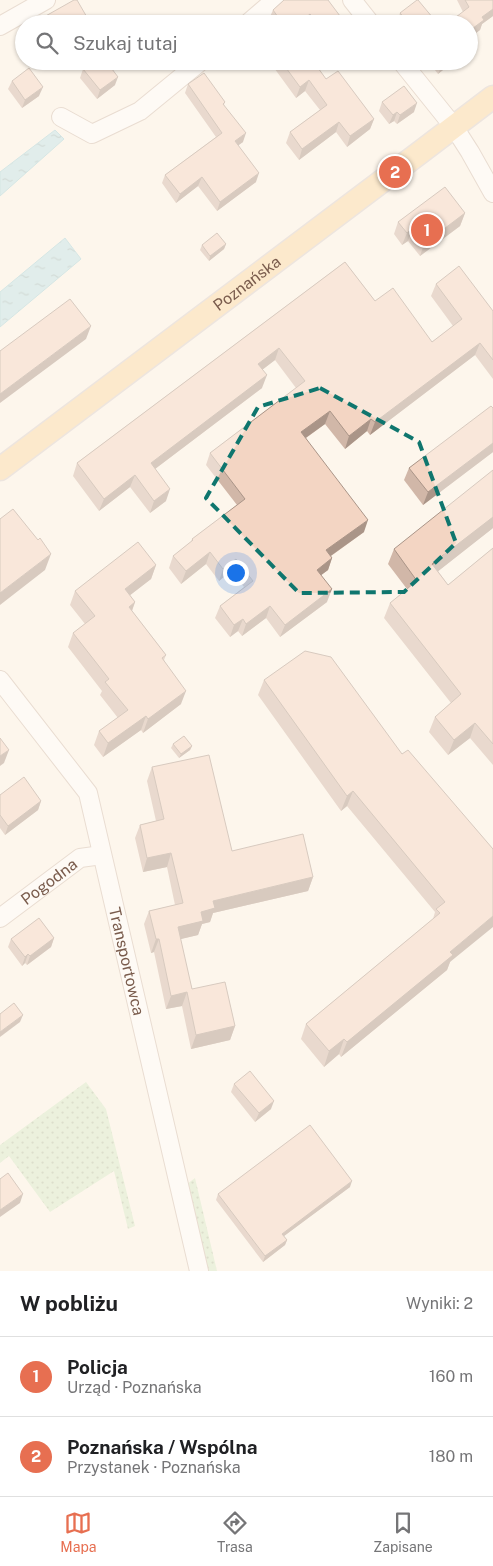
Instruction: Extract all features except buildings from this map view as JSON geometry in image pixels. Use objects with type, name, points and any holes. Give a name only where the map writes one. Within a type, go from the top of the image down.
[{"type":"main road","name":"Poznańska","points":[[0,469],[493,97]]},
{"type":"street","points":[[19,15],[46,0]]},
{"type":"street","points":[[258,15],[275,0]]},
{"type":"street","points":[[352,0],[364,15]]},
{"type":"street","points":[[0,26],[15,18]]},
{"type":"street","points":[[61,117],[92,134],[140,111],[190,70]]},
{"type":"street","points":[[408,70],[454,127],[493,193]]},
{"type":"street","name":"Transportowca","points":[[0,680],[88,793],[198,1271]]},
{"type":"street","name":"Pogodna","points":[[0,918],[80,858],[102,855]]},
{"type":"highlighted area","points":[[320,388],[419,442],[456,543],[404,592],[299,593],[206,498],[258,407]]},
{"type":"green space","points":[[86,1082],[106,1109],[135,1226],[128,1229],[114,1171],[50,1212],[9,1156],[0,1163],[0,1145]]},
{"type":"green space","points":[[195,1178],[217,1271],[207,1271],[187,1184]]},
{"type":"water","points":[[55,130],[64,139],[0,196],[0,172]]},
{"type":"water","points":[[65,238],[81,259],[0,327],[0,292]]},
{"type":"place","name":"Poznańska / Wspólna","points":[[395,172]]},
{"type":"place","name":"Policja","points":[[427,230]]}]
